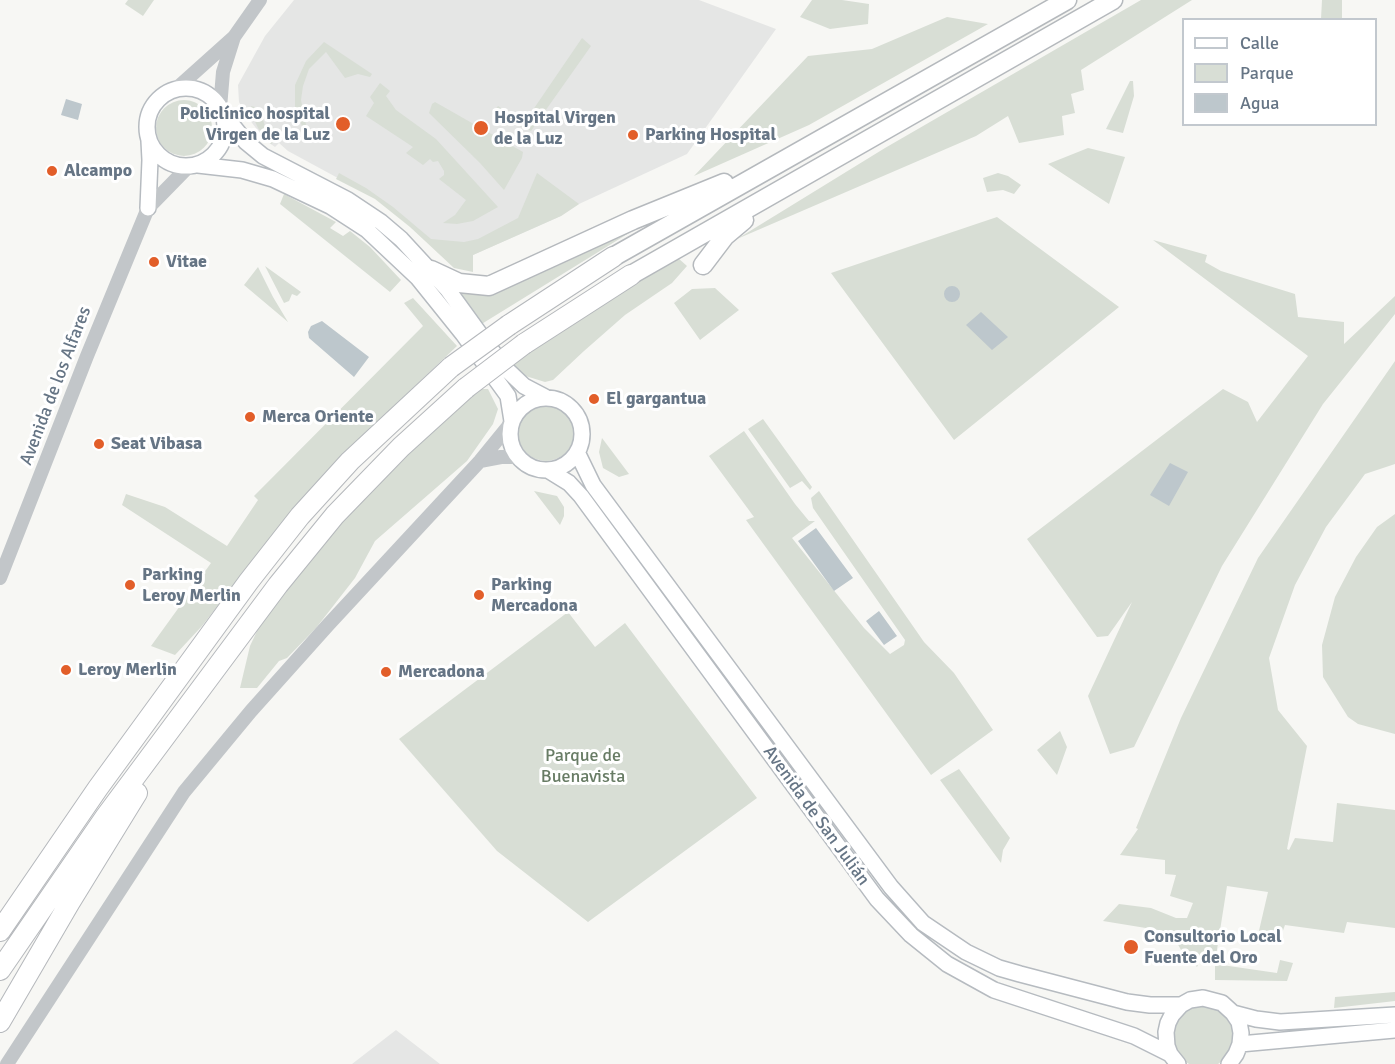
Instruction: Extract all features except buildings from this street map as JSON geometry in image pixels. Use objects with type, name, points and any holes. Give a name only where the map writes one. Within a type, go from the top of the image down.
[{"type":"highway","points":[[0,917],[98,788],[249,581],[300,516],[350,461],[451,367],[509,325],[613,257]]},
{"type":"highway","points":[[0,970],[106,816],[278,585],[335,514],[402,447],[466,388],[524,344],[632,274]]},
{"type":"highway","points":[[0,1022],[70,902],[205,683]]},
{"type":"highway","points":[[0,931],[98,788]]},
{"type":"main road","points":[[613,257],[1068,0]]},
{"type":"main road","points":[[632,274],[1113,0]]},
{"type":"main road","points":[[148,208],[150,160],[146,125],[151,109],[161,96],[176,89],[185,87],[202,91],[216,101],[222,112],[255,150],[364,210],[401,239],[454,298],[503,366],[524,386],[544,397],[561,401],[576,413],[582,432],[577,452],[567,463],[548,470],[528,465],[518,457],[510,441],[512,422],[508,396],[418,278],[374,236],[330,206],[282,182],[242,170],[194,165],[181,166],[165,160],[153,149],[149,141]]},
{"type":"main road","points":[[194,165],[211,157],[221,145],[225,130],[222,112]]},
{"type":"main road","points":[[431,270],[459,283],[489,286],[633,220],[792,156]]},
{"type":"main road","points":[[703,265],[725,236],[774,194]]},
{"type":"main road","points":[[512,422],[524,404],[544,397]]},
{"type":"main road","name":"Avenida de San Julián","points":[[577,452],[589,478],[600,494],[891,887],[923,922],[966,952],[999,968],[1127,1002],[1181,1005],[1193,1000],[1209,999],[1222,1003],[1233,1013]]},
{"type":"main road","name":"Avenida de San Julián","points":[[548,470],[569,483],[580,496],[877,898],[911,935],[947,964],[994,990],[1134,1036],[1174,1059]]},
{"type":"main road","points":[[1174,1059],[1166,1041],[1167,1028],[1172,1015],[1181,1005]]},
{"type":"main road","points":[[1233,1013],[1287,1023],[1395,1015]]},
{"type":"main road","points":[[1228,1064],[1240,1044],[1240,1026],[1233,1013]]},
{"type":"main road","points":[[1240,1044],[1395,1030]]},
{"type":"street","points":[[176,89],[234,37],[260,0]]},
{"type":"street","points":[[222,112],[224,72],[234,37]]},
{"type":"street","points":[[148,208],[194,165]]},
{"type":"street","name":"Avenida de los Alfares","points":[[0,578],[148,208]]},
{"type":"street","points":[[7,1064],[184,792],[251,711],[480,461],[512,422]]},
{"type":"street","points":[[480,461],[518,457]]},
{"type":"shaded area","name":"Hospital Virgen de la Luz","points":[[294,0],[699,0],[776,29],[687,154],[579,204],[561,216],[473,255],[428,243],[384,203],[288,151],[279,143],[275,147],[265,140],[246,115],[239,102],[238,85],[265,36]]},
{"type":"shaded area","points":[[396,1030],[440,1064],[352,1064]]},
{"type":"green space","points":[[128,0],[154,0],[143,16],[125,4]]},
{"type":"green space","points":[[812,0],[842,0],[869,4],[868,24],[830,29],[800,17]]},
{"type":"green space","points":[[1141,0],[1192,0],[1081,70],[1084,90],[1071,94],[1075,113],[1062,116],[1064,135],[1019,143],[1008,116],[976,136],[737,239],[885,148]]},
{"type":"green space","points":[[1322,0],[1342,0],[1342,18],[1321,18]]},
{"type":"green space","points":[[947,17],[988,24],[809,125],[694,176],[808,56],[872,49]]},
{"type":"green space","points":[[582,38],[591,46],[531,131],[492,114],[498,106],[524,123]]},
{"type":"green space","points":[[324,42],[372,74],[370,77],[358,74],[345,78],[326,52],[309,69],[303,86],[301,100],[306,125],[302,126],[295,107],[295,85],[306,61]]},
{"type":"green space","points":[[1130,81],[1133,81],[1134,96],[1123,133],[1106,129]]},
{"type":"green space","points":[[380,83],[390,91],[386,96],[396,110],[436,139],[498,207],[473,221],[457,224],[443,223],[455,215],[466,200],[439,179],[444,175],[444,171],[438,161],[433,162],[430,159],[423,165],[406,153],[413,147],[366,116],[374,103],[370,97]]},
{"type":"green space","points":[[178,100],[190,100],[200,104],[208,112],[212,128],[208,144],[200,152],[190,156],[178,156],[168,152],[160,144],[156,134],[156,122],[160,112],[168,104]]},
{"type":"green space","points":[[435,102],[523,152],[504,190],[429,113]]},
{"type":"green space","points":[[251,106],[259,108],[266,129],[273,127],[279,139],[271,144],[258,128]]},
{"type":"green space","points":[[1088,148],[1125,157],[1109,204],[1048,164]]},
{"type":"green space","points":[[339,173],[393,207],[431,239],[464,242],[478,239],[518,218],[537,173],[579,204],[561,216],[473,255],[473,272],[454,268],[410,227],[375,199],[336,179]]},
{"type":"green space","points":[[998,173],[1008,176],[1021,185],[1014,194],[1003,190],[987,192],[983,178]]},
{"type":"green space","points":[[284,194],[336,222],[330,228],[343,236],[350,231],[370,247],[401,280],[390,292],[280,204]]},
{"type":"green space","points":[[997,217],[1119,307],[954,440],[831,273]]},
{"type":"green space","points":[[642,225],[480,325],[456,290]]},
{"type":"green space","points":[[1153,240],[1207,255],[1205,262],[1221,271],[1295,294],[1298,317],[1344,322],[1344,344],[1395,296],[1395,314],[1323,404],[1222,566],[1134,747],[1110,754],[1088,696],[1132,602],[1108,636],[1097,637],[1027,539],[1223,389],[1248,402],[1257,422],[1308,356]]},
{"type":"green space","points":[[678,258],[687,266],[672,283],[625,315],[553,380],[545,382],[519,374],[509,365],[588,313]]},
{"type":"green space","points":[[265,266],[301,292],[297,296],[292,294],[289,301],[284,303]]},
{"type":"green space","points":[[258,267],[273,297],[288,322],[244,285]]},
{"type":"green space","points":[[715,288],[739,310],[700,340],[674,303],[692,289]]},
{"type":"green space","points":[[413,298],[457,346],[371,428],[271,537],[202,626],[175,655],[151,646],[211,563],[122,505],[126,494],[165,507],[227,546],[258,500],[254,496],[423,326],[404,303]]},
{"type":"green space","points":[[1395,361],[1395,464],[1365,474],[1326,527],[1295,585],[1269,658],[1278,710],[1307,746],[1287,849],[1289,850],[1295,838],[1333,842],[1337,803],[1395,810],[1395,928],[1347,922],[1344,933],[1285,925],[1280,939],[1258,935],[1268,892],[1227,886],[1216,956],[1202,955],[1197,967],[1181,950],[1174,937],[1164,936],[1158,930],[1103,921],[1119,904],[1151,908],[1176,918],[1187,918],[1193,903],[1170,896],[1176,875],[1165,874],[1165,860],[1120,855],[1138,829],[1136,828],[1181,718],[1258,558]]},
{"type":"green space","points":[[473,389],[488,389],[498,409],[493,424],[467,461],[375,541],[355,578],[316,628],[287,658],[279,661],[257,688],[240,688],[250,646],[265,614],[365,492]]},
{"type":"green space","points":[[541,405],[551,405],[566,413],[572,422],[574,433],[572,444],[566,453],[551,461],[541,461],[530,456],[523,449],[518,438],[518,428],[523,417],[530,410]]},
{"type":"green space","points":[[763,419],[812,487],[810,490],[802,481],[790,488],[748,429]]},
{"type":"green space","points":[[744,431],[795,504],[809,521],[815,521],[792,538],[864,628],[890,654],[904,645],[905,640],[813,508],[811,498],[819,491],[924,642],[954,673],[993,730],[931,775],[746,520],[754,517],[709,456]]},
{"type":"green space","points":[[602,438],[629,474],[619,477],[603,468],[599,452]]},
{"type":"green space","points":[[534,491],[557,496],[564,507],[564,516],[560,525]]},
{"type":"green space","points":[[1395,514],[1395,734],[1358,724],[1348,717],[1323,677],[1322,645],[1335,597],[1356,557],[1377,527]]},
{"type":"green space","name":"Parque de Buenavista","points":[[568,612],[595,647],[625,623],[757,798],[588,922],[497,851],[399,739]]},
{"type":"green space","points":[[1060,731],[1067,747],[1057,775],[1037,750]]},
{"type":"green space","points":[[959,769],[1010,838],[1003,850],[1001,863],[940,780]]},
{"type":"green space","points":[[1280,960],[1293,963],[1287,981],[1215,980],[1215,964],[1277,973]]},
{"type":"green space","points":[[1395,992],[1395,1001],[1334,1008],[1335,997]]},
{"type":"green space","points":[[1197,1005],[1220,1009],[1231,1020],[1235,1036],[1227,1057],[1218,1064],[1189,1064],[1178,1056],[1172,1041],[1174,1025],[1183,1012]]},
{"type":"water","points":[[66,99],[82,104],[78,120],[61,115]]},
{"type":"water","points":[[949,286],[955,286],[960,294],[958,300],[949,302],[944,297],[944,291]]},
{"type":"water","points":[[981,312],[1008,337],[992,350],[966,325]]},
{"type":"water","points":[[322,321],[369,357],[354,377],[309,338],[308,332],[311,326]]},
{"type":"water","points":[[1170,463],[1188,472],[1169,506],[1150,495]]},
{"type":"water","points":[[816,528],[853,578],[834,591],[798,541]]},
{"type":"water","points":[[879,611],[897,636],[884,645],[866,621]]},
{"type":"place","name":"Policlínico hospital Virgen de la Luz","points":[[343,124]]},
{"type":"place","name":"Hospital Virgen de la Luz","points":[[481,128]]},
{"type":"place","name":"Parking Hospital","points":[[633,135]]},
{"type":"place","name":"Alcampo","points":[[52,171]]},
{"type":"place","name":"Vitae","points":[[154,262]]},
{"type":"place","name":"El gargantua","points":[[594,399]]},
{"type":"place","name":"Merca Oriente","points":[[250,417]]},
{"type":"place","name":"Seat Vibasa","points":[[99,444]]},
{"type":"place","name":"Parking Leroy Merlin","points":[[130,585]]},
{"type":"place","name":"Parking Mercadona","points":[[479,595]]},
{"type":"place","name":"Leroy Merlin","points":[[66,670]]},
{"type":"place","name":"Mercadona","points":[[386,672]]},
{"type":"place","name":"Consultorio Local Fuente del Oro","points":[[1131,947]]}]
